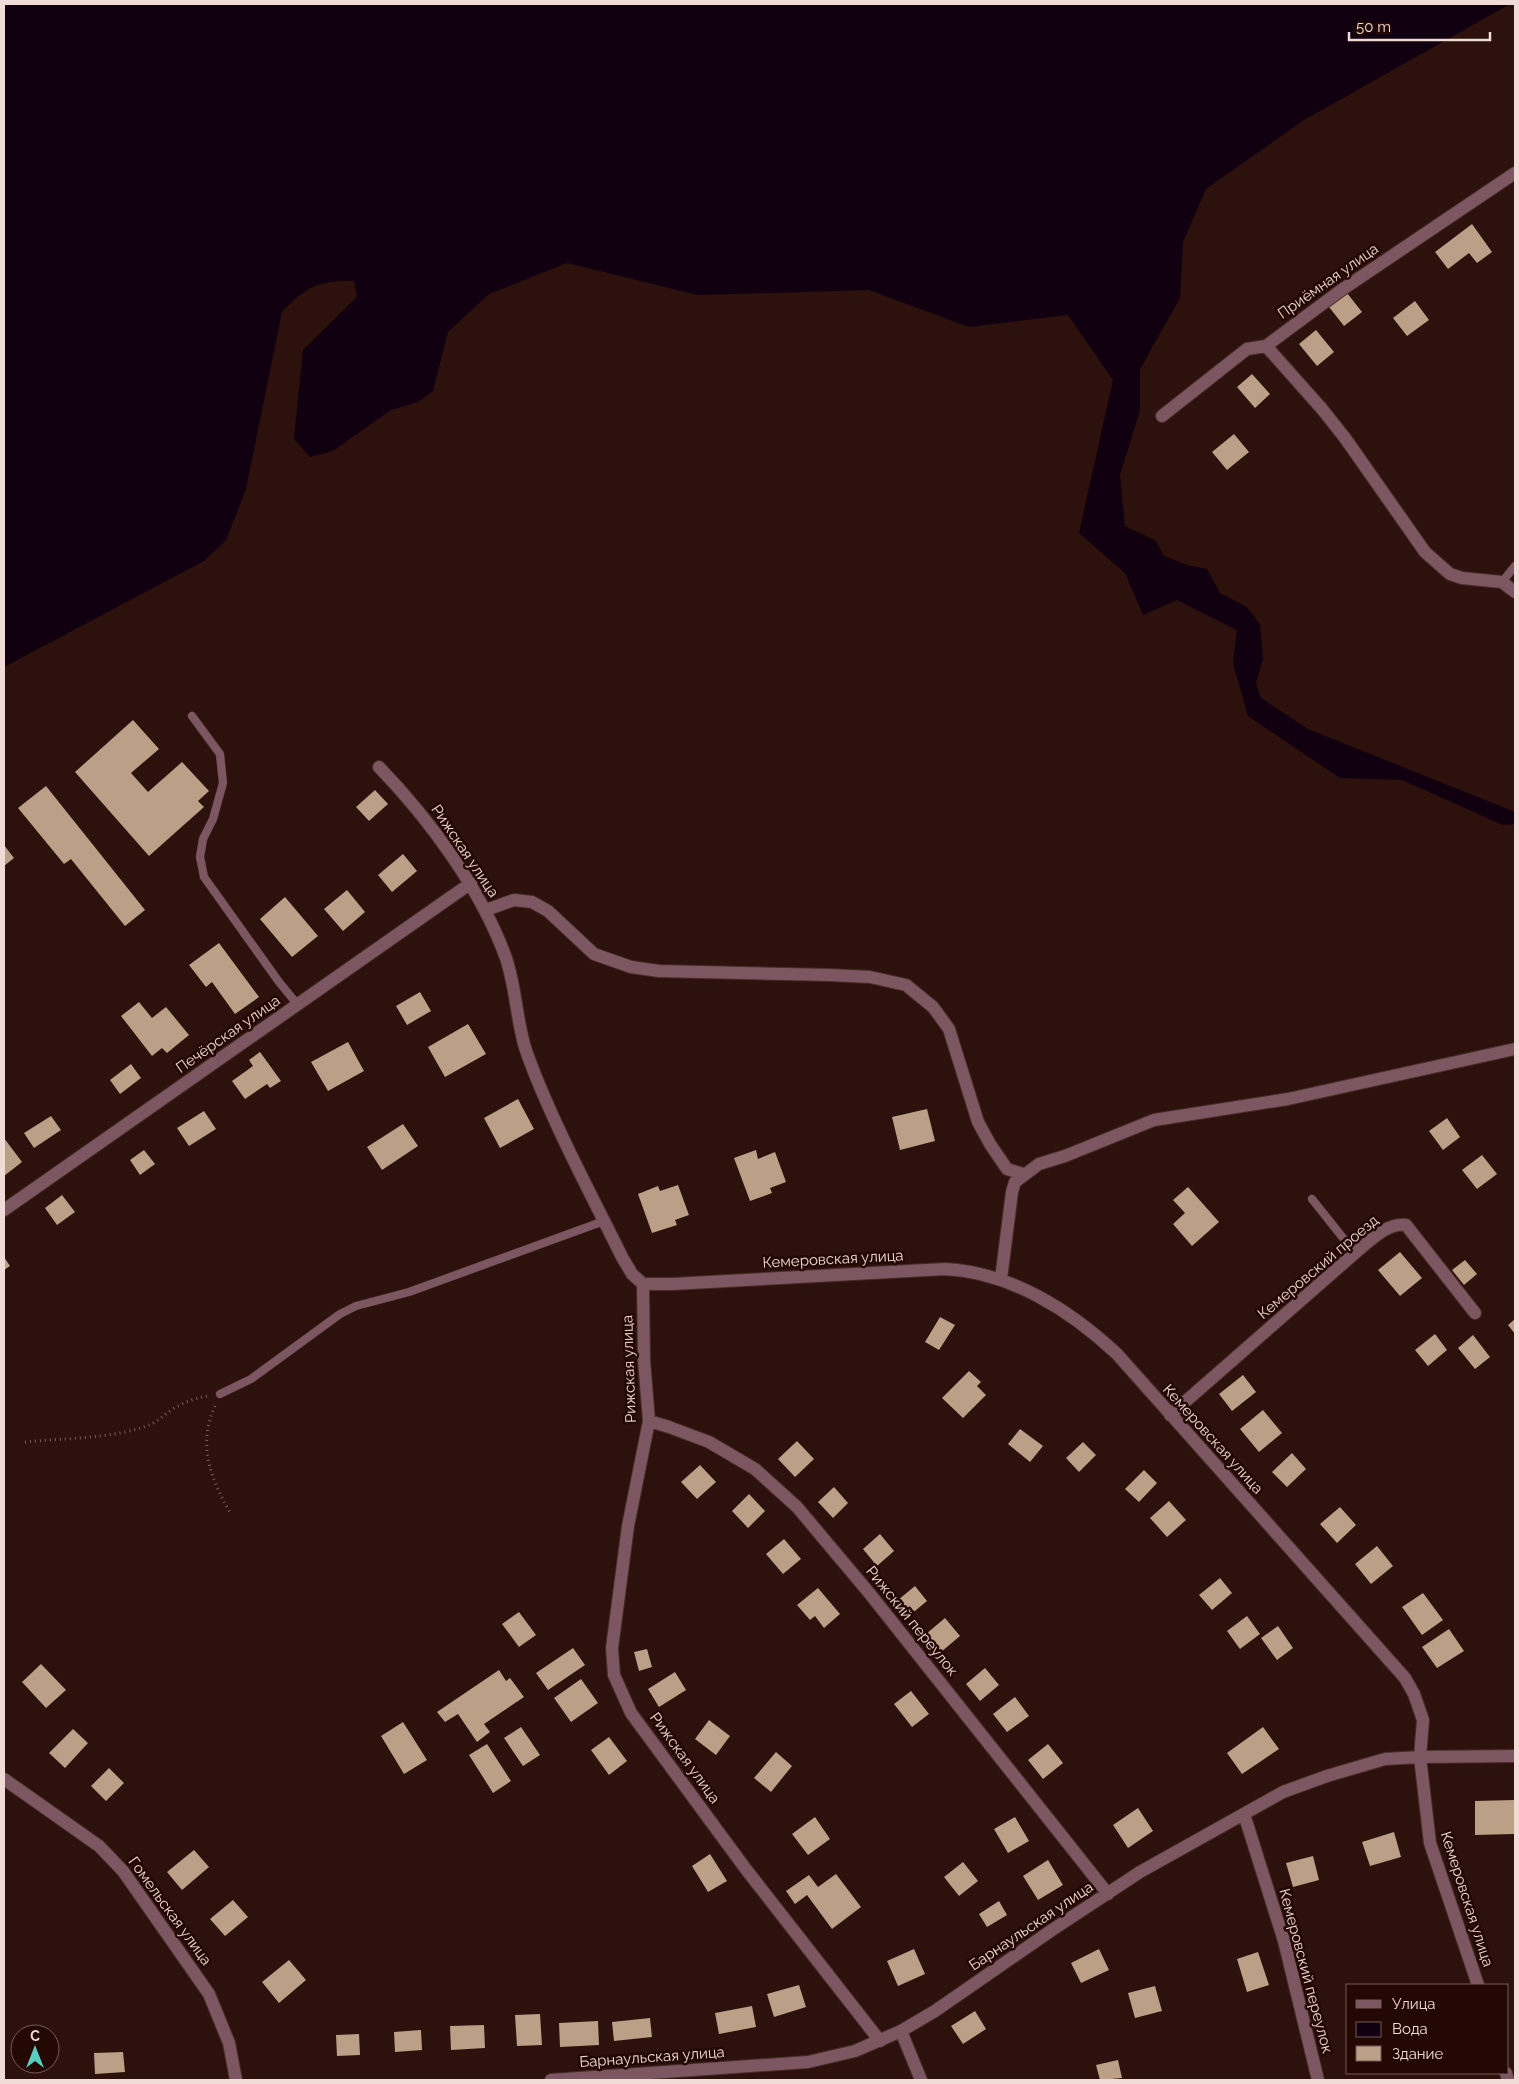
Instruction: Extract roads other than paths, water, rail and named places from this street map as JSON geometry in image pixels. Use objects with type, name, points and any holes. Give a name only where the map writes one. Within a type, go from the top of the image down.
[{"type":"street","name":"Приёмная улица","points":[[1162,416],[1247,349],[1266,346],[1340,291],[1515,173]]},
{"type":"street","points":[[1266,346],[1322,409],[1425,552],[1438,565],[1450,574],[1462,578],[1502,582],[1515,592]]},
{"type":"street","name":"Рижская улица","points":[[380,766],[423,817],[470,883],[486,910],[506,958],[516,995],[523,1040],[552,1116],[632,1274],[643,1284],[644,1360],[649,1422],[628,1526],[612,1648],[614,1675],[632,1713],[745,1868],[880,2041]]},
{"type":"street","name":"Печёрская улица","points":[[4,1210],[470,883]]},
{"type":"street","points":[[486,910],[514,900],[532,902],[548,911],[594,954],[631,968],[659,971],[830,975],[870,978],[906,985],[933,1008],[948,1029],[978,1122],[1007,1169],[1023,1174]]},
{"type":"street","points":[[1002,1279],[1012,1192],[1015,1182],[1023,1174],[1039,1164],[1065,1156],[1154,1120],[1288,1099],[1515,1049]]},
{"type":"street","name":"Кемеровский проезд","points":[[1170,1415],[1355,1253],[1386,1229],[1398,1224],[1406,1225],[1475,1313]]},
{"type":"street","name":"Кемеровская улица","points":[[643,1284],[945,1269],[962,1270],[1002,1279],[1016,1285],[1067,1313],[1094,1333],[1117,1354],[1405,1678],[1414,1694],[1422,1720],[1420,1757],[1430,1843],[1478,1984]]},
{"type":"street","name":"Рижский переулок","points":[[649,1422],[669,1427],[709,1442],[755,1469],[797,1507],[870,1594],[1034,1798],[1108,1894]]},
{"type":"street","name":"Барнаульская улица","points":[[551,2080],[808,2062],[834,2057],[880,2041],[935,2011],[1140,1872],[1283,1792],[1327,1776],[1385,1759],[1515,1756]]},
{"type":"street","name":"Гомельская улица","points":[[4,1779],[99,1846],[123,1871],[209,1994],[229,2043],[236,2080]]},
{"type":"street","name":"Кемеровский переулок","points":[[1244,1814],[1284,1940],[1318,2080]]},
{"type":"street","points":[[901,2031],[921,2080]]},
{"type":"lane","points":[[1502,582],[1515,566]]},
{"type":"lane","points":[[192,716],[220,754],[223,784],[213,818],[203,839],[200,857],[204,877],[279,982],[298,1005]]},
{"type":"lane","points":[[1312,1199],[1355,1253]]},
{"type":"lane","points":[[220,1394],[251,1379],[340,1314],[356,1306],[409,1292],[604,1221]]},
{"type":"water","points":[[4,4],[1510,4],[1304,120],[1206,189],[1183,242],[1180,298],[1140,369],[1140,410],[1120,475],[1125,526],[1156,541],[1164,556],[1187,565],[1207,569],[1220,593],[1247,607],[1260,624],[1263,659],[1256,683],[1261,698],[1308,729],[1515,812],[1515,824],[1503,825],[1402,780],[1340,778],[1248,716],[1233,663],[1237,630],[1177,600],[1143,615],[1125,573],[1079,533],[1113,380],[1068,315],[969,327],[869,290],[698,295],[567,263],[489,294],[448,332],[433,391],[418,402],[391,410],[333,451],[310,457],[294,439],[303,350],[357,297],[354,281],[331,282],[314,287],[298,296],[282,312],[246,489],[226,540],[204,561],[4,667]]}]
